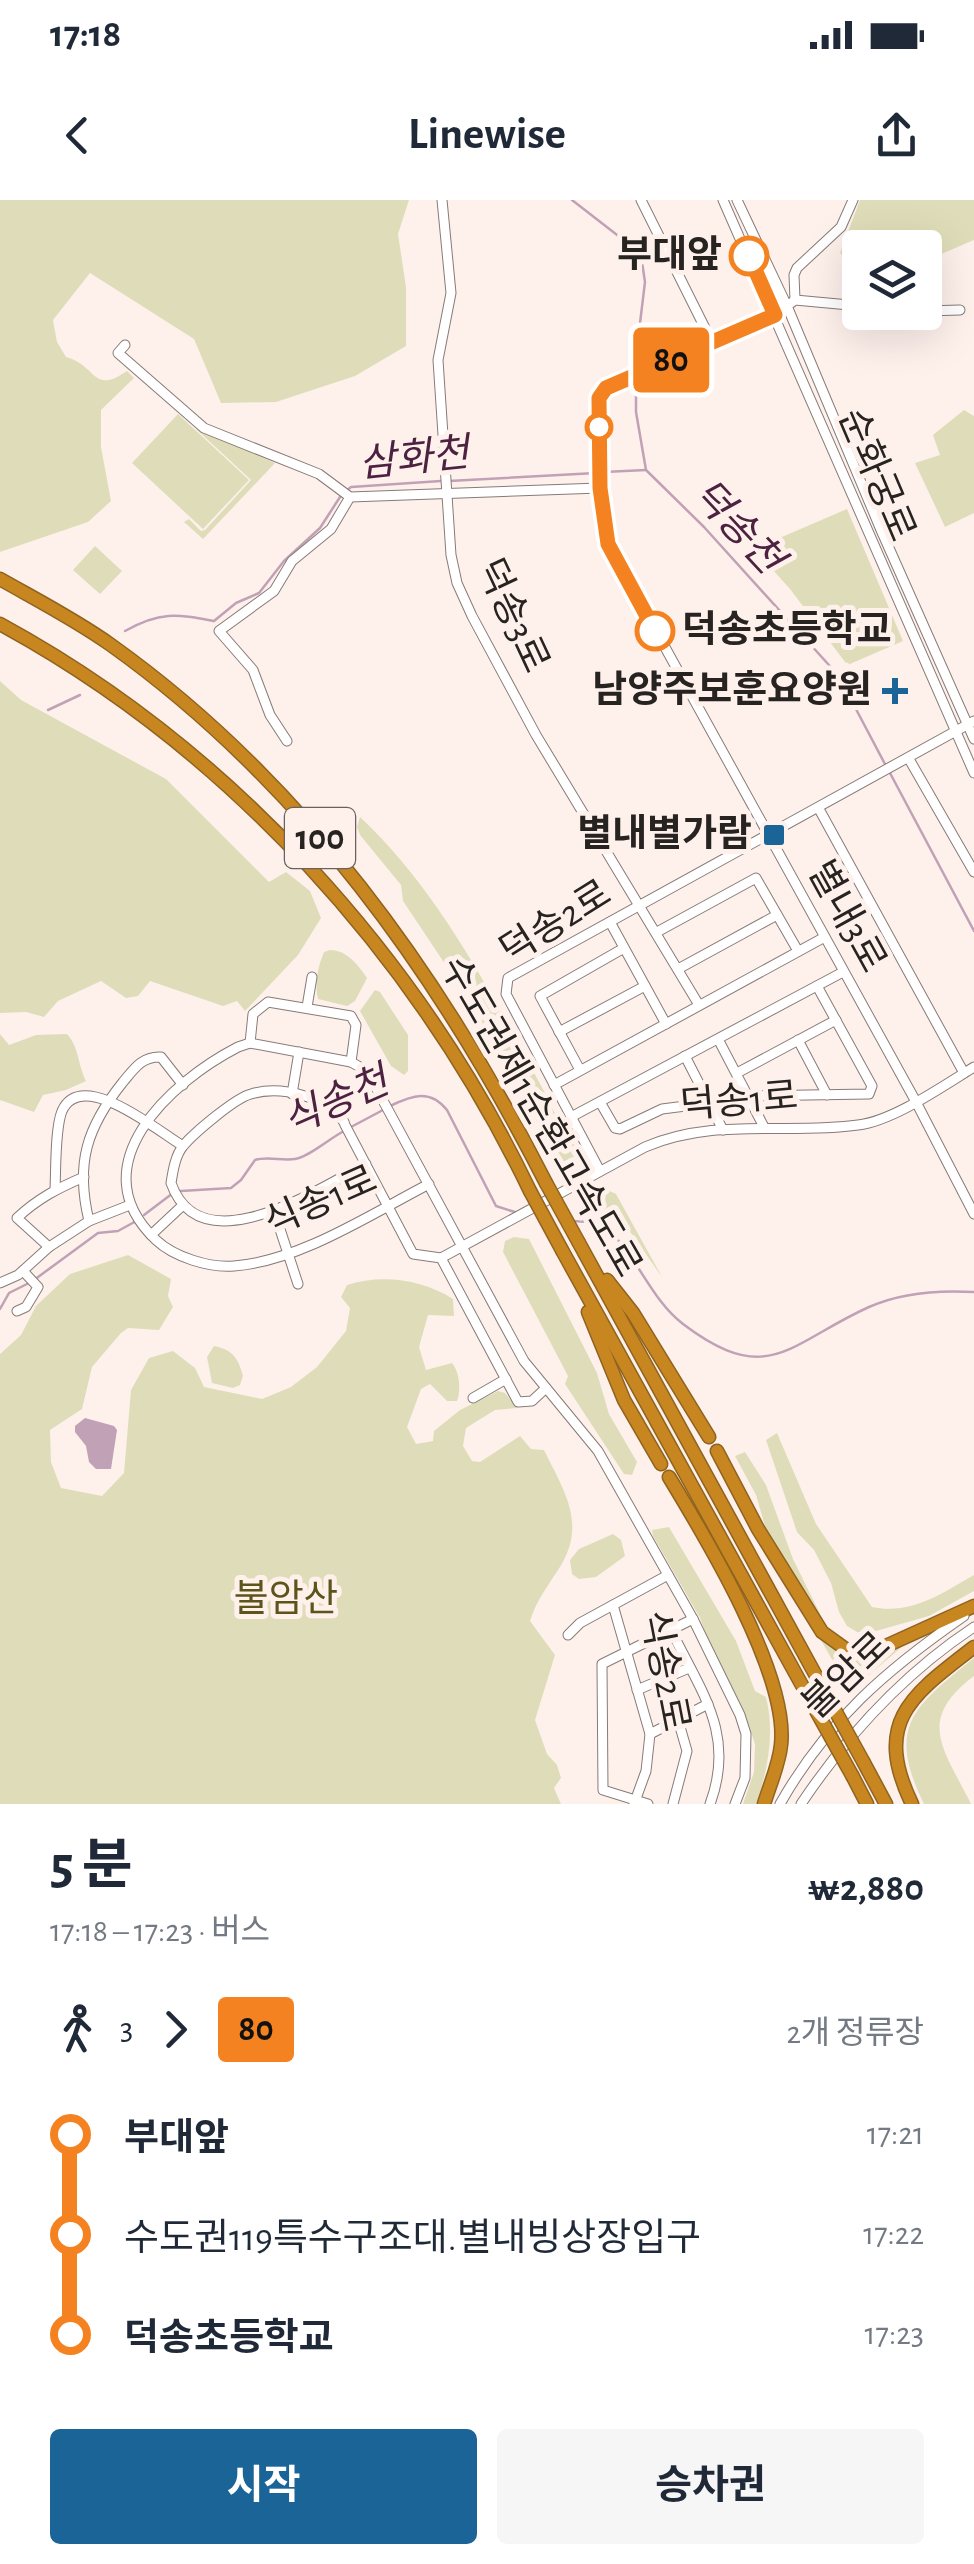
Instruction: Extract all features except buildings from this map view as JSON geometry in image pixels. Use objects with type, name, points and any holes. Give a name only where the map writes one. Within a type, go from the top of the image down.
[{"type":"highway","name":"수도권제1순환고속도로","points":[[0,579],[113,646],[207,724],[290,803],[374,902],[424,971],[518,1127],[886,1804]]},
{"type":"highway","name":"수도권제1순환고속도로","points":[[0,624],[124,702],[217,775],[272,828],[378,948],[434,1024],[467,1074],[867,1804]]},
{"type":"highway","points":[[582,1247],[633,1312],[709,1437]]},
{"type":"highway","points":[[564,1256],[624,1400],[661,1464]]},
{"type":"highway","points":[[718,1451],[735,1489],[822,1632],[846,1650],[878,1650],[974,1607]]},
{"type":"highway","points":[[669,1477],[718,1560],[778,1695],[782,1743],[764,1804]]},
{"type":"highway","points":[[912,1804],[895,1760],[899,1725],[919,1692],[974,1647]]},
{"type":"street","name":"덕송3로","points":[[442,200],[451,292],[438,360],[451,555],[457,583],[536,735],[700,1005]]},
{"type":"street","points":[[641,200],[713,344]]},
{"type":"street","name":"순화궁로","points":[[723,200],[974,773]]},
{"type":"street","name":"순화궁로","points":[[737,200],[791,303],[881,530],[971,722],[974,739]]},
{"type":"street","points":[[842,305],[791,303],[798,268],[840,228],[852,200]]},
{"type":"street","name":"별내3로","points":[[791,303],[775,315],[713,344],[606,388],[599,398],[600,483],[608,544],[974,1214]]},
{"type":"street","points":[[942,311],[960,310]]},
{"type":"street","points":[[125,345],[118,353],[204,428],[319,474],[349,496],[600,483]]},
{"type":"street","points":[[287,741],[270,714],[253,670],[219,631],[274,592],[292,562],[331,529],[349,496]]},
{"type":"street","points":[[971,722],[904,761],[974,872]]},
{"type":"street","name":"덕송2로","points":[[600,1171],[506,994],[508,978],[904,761]]},
{"type":"street","points":[[819,808],[969,1070]]},
{"type":"street","points":[[657,932],[756,878],[798,951]]},
{"type":"street","points":[[678,968],[777,915]]},
{"type":"street","points":[[610,922],[666,1024]]},
{"type":"street","points":[[554,1085],[823,938]]},
{"type":"street","points":[[580,1070],[540,996],[624,948]]},
{"type":"street","points":[[571,1118],[842,972]]},
{"type":"street","points":[[307,1007],[312,977]]},
{"type":"street","points":[[560,1032],[645,986]]},
{"type":"street","points":[[748,1096],[869,1094],[872,1086],[817,986]]},
{"type":"street","points":[[0,1283],[24,1273],[49,1247],[89,1221],[132,1209],[127,1180],[130,1149],[154,1108],[225,1054],[250,1043],[351,1062],[356,1025],[351,1016],[268,1002],[253,1014],[250,1043]]},
{"type":"street","points":[[736,1073],[836,1020]]},
{"type":"street","points":[[718,1040],[764,1126]]},
{"type":"street","points":[[798,1040],[827,1096]]},
{"type":"street","points":[[292,1094],[299,1052]]},
{"type":"street","points":[[685,1056],[723,1130]]},
{"type":"street","points":[[89,1221],[84,1177],[90,1136],[98,1114],[137,1065],[150,1057],[160,1058],[183,1085]]},
{"type":"street","name":"식송1로","points":[[351,1062],[367,1071],[524,1361],[598,1450],[693,1619],[746,1734],[744,1778],[735,1804]]},
{"type":"street","name":"덕송1로","points":[[441,1258],[672,1135],[764,1126],[859,1125],[882,1118],[969,1070]]},
{"type":"street","points":[[366,1164],[274,1210],[230,1222],[204,1217],[180,1202],[172,1187],[172,1172],[183,1146],[248,1094],[292,1094],[335,1110],[366,1164],[412,1254],[441,1258],[518,1402],[532,1401],[546,1388]]},
{"type":"street","points":[[54,1189],[62,1112],[71,1100],[89,1095],[110,1099],[183,1146]]},
{"type":"street","points":[[600,1102],[615,1128],[620,1129],[662,1109],[709,1103]]},
{"type":"street","points":[[49,1247],[17,1218],[54,1189],[84,1177]]},
{"type":"street","name":"식송1로","points":[[132,1209],[163,1246],[183,1256],[229,1267],[288,1254],[430,1184]]},
{"type":"street","points":[[151,1235],[180,1202]]},
{"type":"street","points":[[274,1210],[298,1284]]},
{"type":"street","points":[[17,1312],[34,1297],[36,1286],[24,1273]]},
{"type":"street","points":[[473,1398],[506,1379]]},
{"type":"street","name":"식송2로","points":[[635,1802],[646,1771],[650,1734],[613,1605],[668,1575]]},
{"type":"street","points":[[568,1635],[613,1605]]},
{"type":"street","name":"불암로","points":[[780,1804],[814,1750],[845,1712],[881,1677],[974,1607]]},
{"type":"street","points":[[648,1804],[603,1790],[602,1664],[693,1619]]},
{"type":"street","name":"불암로","points":[[801,1804],[853,1732],[927,1660],[974,1626]]},
{"type":"street","points":[[671,1630],[715,1718],[720,1771],[710,1804]]},
{"type":"street","points":[[638,1690],[689,1668]]},
{"type":"street","points":[[650,1734],[708,1704]]},
{"type":"street","points":[[674,1804],[688,1750],[678,1720]]},
{"type":"green space","points":[[0,200],[409,200],[398,234],[406,287],[406,346],[355,376],[276,402],[221,403],[194,339],[90,273],[53,320],[57,342],[66,357],[101,379],[116,378],[127,371],[134,378],[101,410],[101,447],[111,501],[88,522],[0,552]]},
{"type":"green space","points":[[860,200],[974,200],[974,240],[942,254],[942,230],[849,230]]},
{"type":"green space","points":[[964,410],[974,416],[974,513],[945,527],[915,463],[940,455],[933,435]]},
{"type":"green space","points":[[178,414],[249,480],[203,529],[132,463]]},
{"type":"green space","points":[[196,429],[275,463],[203,539],[184,522],[189,519],[201,531],[205,530],[251,480]]},
{"type":"green space","points":[[847,509],[903,641],[850,664],[754,549]]},
{"type":"green space","points":[[95,546],[122,571],[100,594],[73,570]]},
{"type":"green space","points":[[0,681],[21,700],[166,779],[269,882],[286,872],[310,891],[321,918],[298,955],[245,1011],[237,1001],[223,1006],[150,981],[138,996],[126,998],[101,981],[58,1001],[44,1017],[26,1012],[0,1013]]},
{"type":"green space","points":[[360,817],[440,912],[506,1020],[545,1099],[527,1103],[453,976],[403,901],[401,885],[360,835]]},
{"type":"green space","points":[[324,952],[347,955],[367,978],[355,1001],[347,1006],[318,999],[318,969]]},
{"type":"green space","points":[[375,990],[408,1035],[408,1071],[404,1075],[391,1066],[360,1011]]},
{"type":"green space","points":[[0,1034],[9,1045],[36,1035],[67,1034],[86,1081],[43,1095],[34,1112],[0,1100]]},
{"type":"green space","points":[[550,1105],[584,1161],[582,1168],[565,1170],[534,1116]]},
{"type":"green space","points":[[601,1187],[616,1194],[662,1277],[626,1226],[592,1205],[589,1197]]},
{"type":"green space","points":[[514,1237],[529,1239],[597,1373],[609,1414],[637,1462],[632,1475],[624,1474],[565,1384],[568,1376],[503,1252],[505,1241]]},
{"type":"green space","name":"불암산","points":[[128,1255],[171,1279],[168,1296],[173,1307],[159,1330],[128,1328],[121,1333],[92,1367],[82,1409],[50,1430],[51,1462],[61,1488],[102,1496],[124,1473],[131,1390],[149,1358],[173,1351],[195,1368],[204,1387],[262,1399],[291,1387],[317,1367],[346,1331],[350,1308],[341,1297],[347,1285],[401,1280],[453,1299],[454,1316],[428,1315],[419,1347],[426,1370],[452,1363],[459,1382],[457,1401],[447,1401],[430,1384],[421,1389],[407,1427],[416,1444],[433,1441],[434,1431],[460,1410],[498,1391],[505,1393],[517,1408],[495,1410],[466,1428],[463,1446],[472,1461],[480,1462],[520,1436],[531,1449],[544,1450],[565,1493],[572,1521],[568,1551],[530,1621],[555,1655],[535,1720],[547,1754],[557,1765],[561,1778],[554,1788],[561,1804],[0,1804],[0,1354],[21,1335],[36,1306],[70,1274]]},
{"type":"green space","points":[[214,1346],[237,1360],[243,1376],[240,1385],[233,1388],[212,1383],[207,1357]]},
{"type":"green space","points":[[777,1433],[816,1524],[872,1607],[913,1605],[974,1575],[974,1591],[929,1616],[869,1633],[847,1626],[814,1550],[797,1532],[766,1440]]},
{"type":"green space","points":[[745,1452],[766,1485],[793,1559],[827,1628],[765,1526],[756,1495],[735,1456]]},
{"type":"green space","points":[[669,1527],[736,1641],[755,1691],[766,1697],[769,1751],[756,1804],[743,1804],[754,1772],[755,1744],[745,1714],[713,1653],[700,1618],[653,1536],[652,1530]]},
{"type":"green space","points":[[613,1534],[621,1540],[625,1556],[596,1577],[579,1579],[572,1574],[570,1560],[579,1549]]},
{"type":"green space","points":[[814,1628],[855,1654],[875,1654],[903,1646],[850,1691]]},
{"type":"green space","points":[[974,1658],[974,1676],[956,1692],[940,1722],[945,1751],[971,1804],[924,1804],[907,1755],[912,1719],[936,1690]]},
{"type":"shaded area","points":[[85,1418],[117,1430],[111,1469],[96,1469],[89,1462],[86,1446],[75,1432],[75,1426]]},
{"type":"waterway","name":"덕송천","points":[[572,200],[630,245],[642,262],[645,282],[636,356],[636,412],[646,470],[704,527],[838,675],[886,766]]},
{"type":"waterway","name":"삼화천","points":[[604,472],[646,470]]},
{"type":"waterway","name":"삼화천","points":[[449,481],[596,473]]},
{"type":"waterway","name":"삼화천","points":[[346,491],[351,487],[441,481]]},
{"type":"waterway","name":"삼화천","points":[[125,631],[168,616],[214,621],[236,603],[259,593],[284,561],[320,528],[340,497]]},
{"type":"waterway","name":"삼화천","points":[[48,710],[80,695]]},
{"type":"waterway","name":"덕송천","points":[[890,773],[974,931]]},
{"type":"waterway","name":"식송천","points":[[390,1106],[421,1096],[441,1103],[496,1206],[518,1213]]},
{"type":"waterway","name":"식송천","points":[[351,1127],[383,1110]]},
{"type":"waterway","name":"식송천","points":[[181,1191],[231,1188],[255,1160],[301,1158],[344,1131]]},
{"type":"waterway","name":"식송천","points":[[144,1215],[173,1193]]},
{"type":"waterway","name":"식송천","points":[[34,1280],[98,1233],[118,1231],[138,1220]]},
{"type":"waterway","name":"식송천","points":[[571,1221],[592,1222],[607,1229],[672,1314],[712,1343],[737,1354],[759,1357],[778,1353],[894,1298],[974,1292]]},
{"type":"waterway","name":"식송천","points":[[0,1309],[9,1293],[27,1284]]},
{"type":"bus line","name":"80","points":[[655,631],[608,544],[600,488],[599,398],[606,388],[775,315],[749,256]]},
{"type":"place","name":"부대앞","points":[[749,256]]},
{"type":"place","name":"덕송초등학교","points":[[655,631]]},
{"type":"place","name":"남양주보훈요양원","points":[[895,691]]},
{"type":"place","name":"별내별가람","points":[[774,835]]}]
